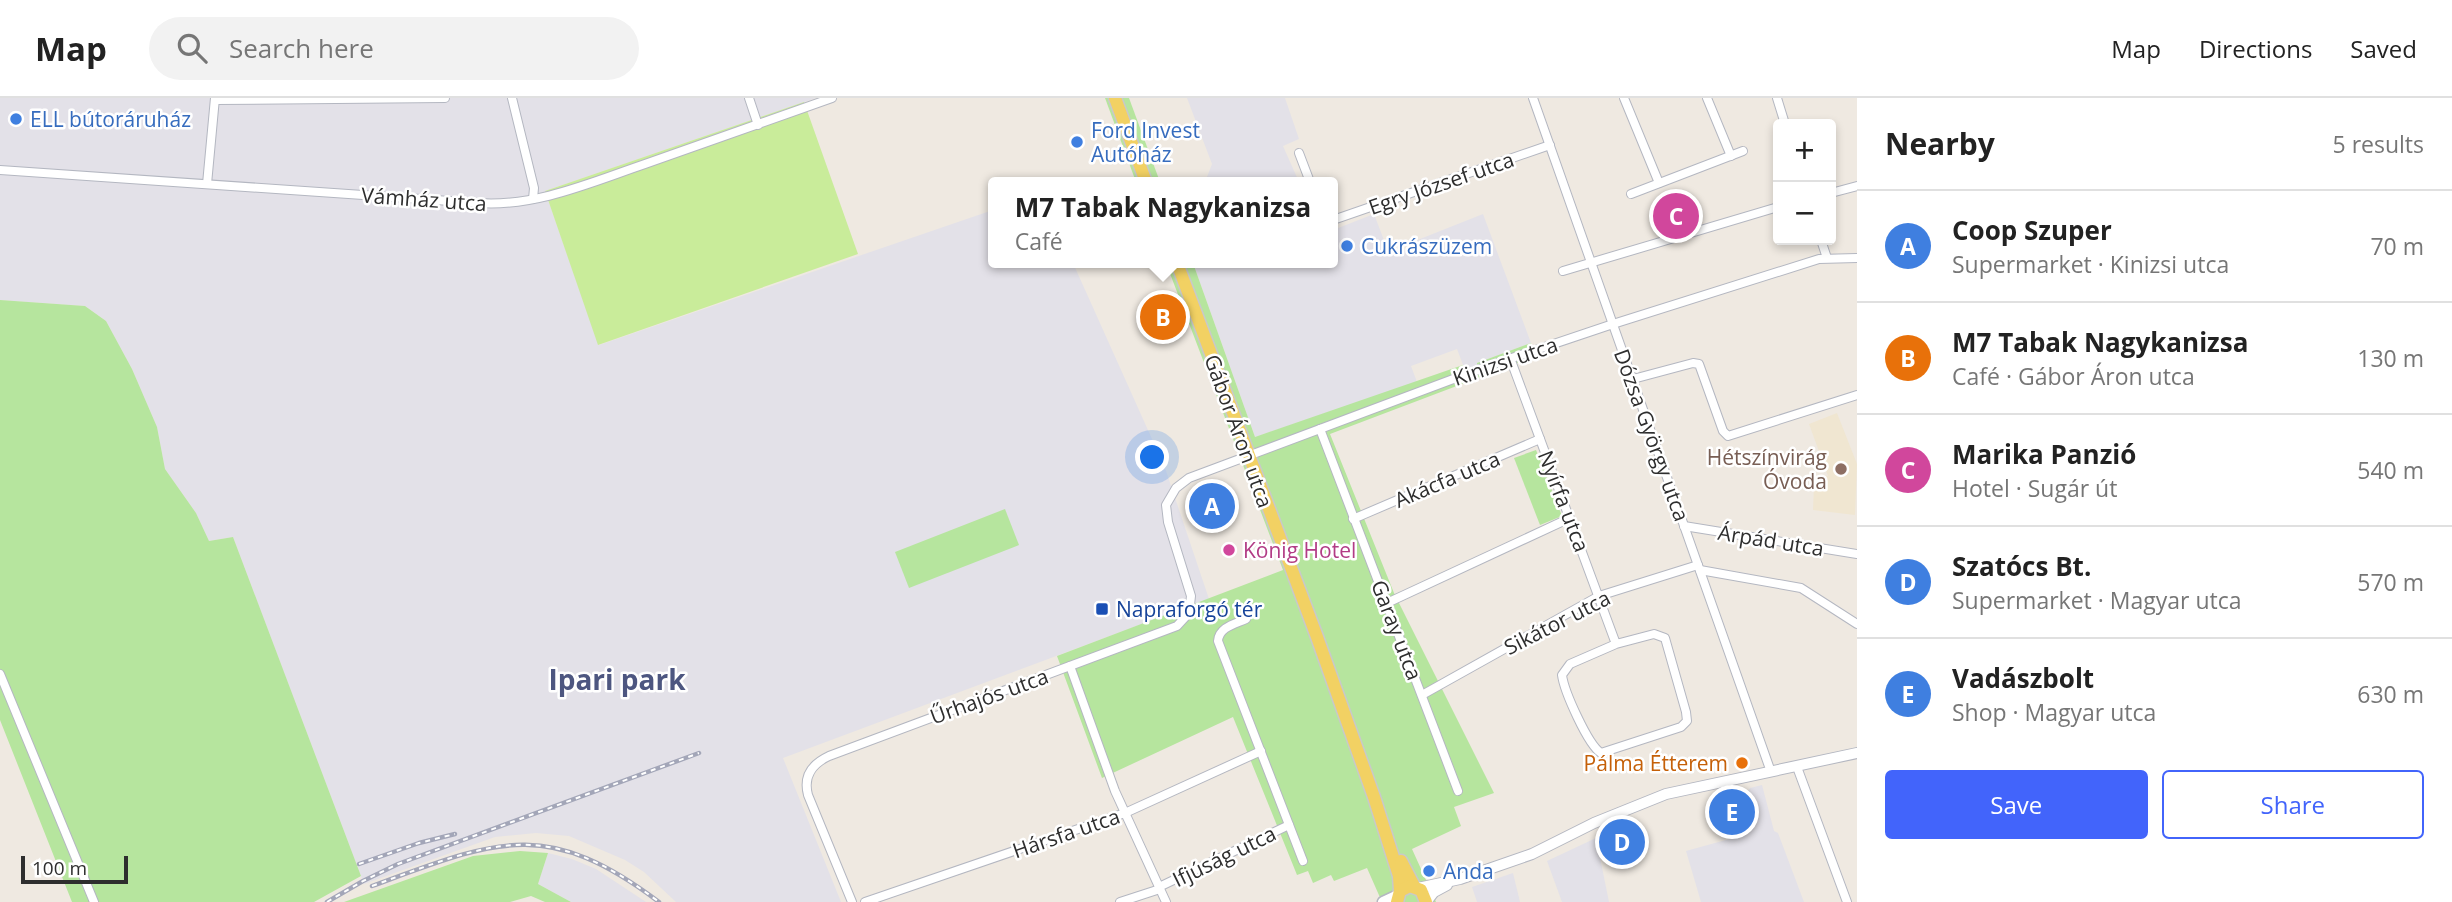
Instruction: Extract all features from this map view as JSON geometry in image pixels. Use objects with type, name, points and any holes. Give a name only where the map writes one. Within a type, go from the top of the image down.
[{"type":"main road","points":[[1115,98],[1144,177]]},
{"type":"main road","name":"Gábor Áron utca","points":[[1179,268],[1374,797],[1399,876],[1398,896]]},
{"type":"main road","name":"Gábor Áron utca","points":[[1374,797],[1406,873],[1424,893],[1426,902]]},
{"type":"main road","points":[[1383,902],[1398,896],[1406,887],[1416,887]]},
{"type":"street","points":[[207,184],[215,99],[445,98]]},
{"type":"street","points":[[512,98],[534,188],[533,199]]},
{"type":"street","points":[[750,98],[758,125]]},
{"type":"street","name":"Vámház utca","points":[[0,170],[489,204],[533,199],[583,185],[832,98]]},
{"type":"street","name":"Dózsa György utca","points":[[1533,98],[1771,772]]},
{"type":"street","points":[[1624,98],[1659,183]]},
{"type":"street","points":[[1707,98],[1731,156]]},
{"type":"street","points":[[1777,98],[1783,119]]},
{"type":"street","name":"Egry József utca","points":[[1338,218],[1550,145]]},
{"type":"street","points":[[1631,194],[1743,151]]},
{"type":"street","points":[[1299,153],[1308,177]]},
{"type":"street","points":[[1836,192],[1857,186]]},
{"type":"street","points":[[1563,271],[1773,208]]},
{"type":"street","points":[[1823,245],[1827,258]]},
{"type":"street","name":"Kinizsi utca","points":[[1168,499],[1176,488],[1189,478],[1510,358],[1819,259],[1857,258]]},
{"type":"street","name":"Nyírfa utca","points":[[1510,358],[1616,644]]},
{"type":"street","points":[[1633,379],[1693,363],[1699,364],[1723,432],[1728,436],[1857,395]]},
{"type":"street","name":"Garay utca","points":[[1320,429],[1458,791]]},
{"type":"street","name":"Akácfa utca","points":[[1353,519],[1540,439]]},
{"type":"street","name":"Űrhajós utca","points":[[852,902],[807,790],[807,779],[814,765],[853,747],[1177,626],[1189,613],[1191,596],[1167,522],[1168,499]]},
{"type":"street","points":[[1387,603],[1570,518]]},
{"type":"street","name":"Árpád utca","points":[[1684,526],[1857,554]]},
{"type":"street","name":"Sikátor utca","points":[[1422,695],[1599,596],[1699,568],[1801,589],[1857,624]]},
{"type":"street","points":[[1246,620],[1222,630],[1218,640],[1303,861]]},
{"type":"street","points":[[1654,634],[1665,638],[1687,721],[1681,727],[1601,753],[1590,740],[1562,675],[1570,664],[1616,644],[1654,634]]},
{"type":"street","points":[[1070,666],[1125,813],[1166,902]]},
{"type":"street","points":[[0,674],[94,902]]},
{"type":"street","name":"Hársfa utca","points":[[865,902],[1125,813],[1261,751]]},
{"type":"street","points":[[1426,902],[1434,892],[1460,879],[1542,850],[1594,823],[1653,798],[1857,753]]},
{"type":"street","points":[[1797,766],[1847,902]]},
{"type":"street","name":"Ifjúság utca","points":[[1121,902],[1160,888],[1289,825]]},
{"type":"street","points":[[1416,887],[1460,879]]},
{"type":"shaded area","points":[[0,98],[816,98],[545,191],[599,345],[988,212],[988,268],[1075,268],[1165,468],[1209,599],[783,758],[841,902],[676,902],[644,872],[625,860],[569,836],[536,833],[495,837],[364,884],[233,537],[209,541],[196,513],[165,469],[157,427],[132,369],[106,321],[85,306],[0,300]]},
{"type":"shaded area","points":[[1187,98],[1285,98],[1299,139],[1283,146],[1297,177],[1207,177],[1212,164]]},
{"type":"shaded area","points":[[1374,214],[1390,256],[1416,246],[1415,241],[1483,214],[1531,343],[1465,370],[1457,349],[1411,366],[1417,382],[1255,437],[1195,268],[1338,268],[1338,228]]},
{"type":"shaded area","name":"Hétszínvirág Óvoda","points":[[1837,413],[1857,464],[1855,515],[1813,510],[1814,485],[1822,475],[1828,476],[1809,424]]},
{"type":"shaded area","points":[[1762,785],[1774,831],[1778,833],[1804,902],[1701,902],[1686,851],[1733,838],[1722,793],[1737,790],[1739,793],[1747,792],[1750,788]]},
{"type":"shaded area","points":[[1596,838],[1609,902],[1562,902],[1547,861]]},
{"type":"shaded area","points":[[548,853],[596,869],[646,902],[571,902],[538,884]]},
{"type":"shaded area","points":[[1513,873],[1520,902],[1477,902],[1472,887]]},
{"type":"green space","points":[[1105,98],[1129,98],[1158,177],[1134,177]]},
{"type":"green space","points":[[804,102],[858,254],[598,345],[545,191]]},
{"type":"green space","points":[[1168,268],[1195,268],[1255,437],[1463,365],[1465,370],[1531,343],[1536,356],[1330,434],[1394,593],[1494,793],[1454,807],[1461,826],[1412,849],[1436,902],[1382,902],[1367,868],[1334,881],[1331,875],[1313,883],[1308,871],[1297,875],[1233,717],[1102,778],[1057,656],[1283,570]]},
{"type":"green space","points":[[0,300],[85,306],[106,321],[132,369],[157,427],[165,469],[196,513],[209,541],[233,537],[361,876],[314,902],[72,902],[0,720]]},
{"type":"green space","points":[[1536,450],[1562,516],[1540,525],[1514,458]]},
{"type":"green space","points":[[1005,509],[1019,545],[909,588],[895,552]]},
{"type":"green space","points":[[520,851],[548,853],[538,884],[571,902],[545,902],[531,896],[510,902],[344,902],[473,856]]},
{"type":"railway","points":[[327,902],[398,864],[699,753]]},
{"type":"railway","points":[[359,864],[419,843],[455,834]]},
{"type":"railway","points":[[372,886],[453,857],[519,845],[551,847],[583,857],[619,875],[659,902]]},
{"type":"place","name":"ELL bútoráruház","points":[[16,119]]},
{"type":"place","name":"Ford Invest Autóház","points":[[1077,142]]},
{"type":"place","name":"Marika Panzió","points":[[1676,216]]},
{"type":"place","name":"Cukrászüzem","points":[[1347,246]]},
{"type":"place","name":"M7 Tabak Nagykanizsa","points":[[1163,317]]},
{"type":"place","name":"Hétszínvirág Óvoda","points":[[1841,469]]},
{"type":"place","name":"Coop Szuper","points":[[1212,506]]},
{"type":"place","name":"König Hotel","points":[[1229,550]]},
{"type":"place","name":"Napraforgó tér","points":[[1102,609]]},
{"type":"place","name":"Pálma Étterem","points":[[1742,763]]},
{"type":"place","name":"Vadászbolt","points":[[1732,812]]},
{"type":"place","name":"Szatócs Bt.","points":[[1622,842]]},
{"type":"place","name":"Anda","points":[[1429,871]]},
{"type":"district","name":"Ipari park","points":[[617,679]]}]
